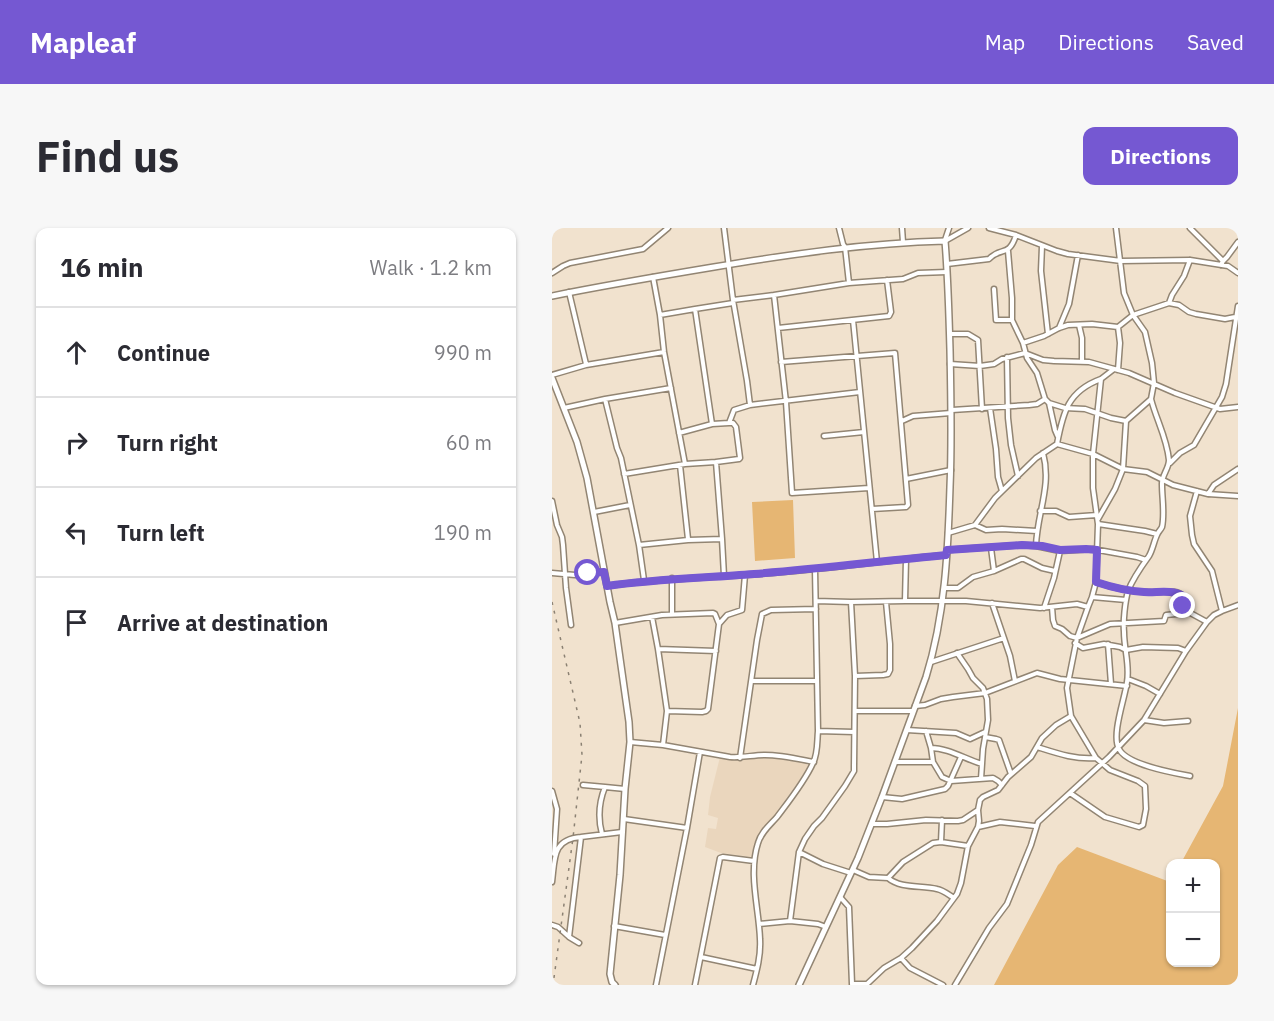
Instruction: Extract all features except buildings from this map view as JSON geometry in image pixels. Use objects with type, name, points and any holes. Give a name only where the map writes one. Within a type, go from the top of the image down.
[{"type":"street","points":[[552,273],[570,263],[643,249],[668,228]]},
{"type":"street","points":[[724,228],[750,405]]},
{"type":"street","points":[[839,228],[845,247],[849,284]]},
{"type":"street","points":[[902,228],[903,242]]},
{"type":"street","points":[[799,985],[841,898],[872,824],[930,662],[943,601],[951,470],[950,334],[945,241],[950,228]]},
{"type":"street","points":[[552,296],[797,253],[903,242],[945,241],[968,228]]},
{"type":"street","points":[[989,228],[1016,235],[1057,251],[1078,255],[1121,261],[1190,260],[1222,263]]},
{"type":"street","points":[[1116,228],[1124,293],[1133,315],[1145,332],[1154,383],[1151,399],[1166,443],[1169,463]]},
{"type":"street","points":[[1190,228],[1222,263],[1238,273]]},
{"type":"street","points":[[947,264],[991,258],[993,254],[1011,248],[1016,235]]},
{"type":"street","points":[[1222,263],[1238,242]]},
{"type":"street","points":[[1042,246],[1041,271],[1048,334]]},
{"type":"street","points":[[1008,250],[1012,320],[1029,363],[1037,374],[1049,403],[1055,430],[1059,436]]},
{"type":"street","points":[[1059,328],[1069,303],[1078,255]]},
{"type":"street","points":[[1169,303],[1190,260]]},
{"type":"street","points":[[660,315],[733,301],[849,284],[903,279],[918,273],[947,272]]},
{"type":"street","points":[[653,277],[664,352],[680,433],[688,540]]},
{"type":"street","points":[[778,328],[891,314],[887,280]]},
{"type":"street","points":[[994,289],[996,320],[1012,320]]},
{"type":"street","points":[[569,292],[586,365]]},
{"type":"street","points":[[774,295],[786,402],[792,493],[869,488]]},
{"type":"street","points":[[1023,343],[1068,325],[1092,324],[1119,327],[1133,315],[1169,303],[1179,305],[1196,314],[1225,319],[1235,317]]},
{"type":"street","points":[[1190,776],[1138,762],[1122,753],[1118,748],[1119,720],[1128,679],[1124,623],[1126,600],[1139,569],[1150,554],[1162,526],[1161,479],[1169,463],[1194,445],[1222,397],[1238,306]]},
{"type":"street","points":[[695,309],[712,424]]},
{"type":"street","points":[[853,320],[877,562]]},
{"type":"street","points":[[1079,325],[1082,338],[1082,361]]},
{"type":"street","points":[[1116,370],[1120,343],[1119,327]]},
{"type":"street","points":[[950,334],[968,334],[978,340],[982,409]]},
{"type":"street","points":[[612,984],[609,974],[630,742],[625,689],[615,622],[582,460],[552,376],[586,365],[664,352]]},
{"type":"street","points":[[781,362],[895,353],[908,504],[907,506],[872,509]]},
{"type":"street","points":[[950,364],[980,366],[994,364],[1007,357],[1025,353],[1044,360],[1082,361],[1100,364],[1216,408],[1238,407]]},
{"type":"street","points":[[1007,357],[1007,406],[1011,445],[1018,476]]},
{"type":"street","points":[[948,532],[975,525],[1002,491],[1036,458],[1057,444],[1065,408],[1072,397],[1089,383],[1116,370]]},
{"type":"street","points":[[1070,793],[1105,817],[1139,827],[1143,825],[1146,809],[1144,784],[1110,770],[1096,758],[1071,716],[1067,688],[1076,640],[1096,582],[1097,520],[1092,475],[1101,379]]},
{"type":"street","points":[[564,408],[671,388]]},
{"type":"street","points":[[729,423],[734,410],[750,405],[860,392]]},
{"type":"street","points":[[604,399],[624,474],[644,580]]},
{"type":"street","points":[[902,422],[913,416],[1037,404],[1046,399]]},
{"type":"street","points":[[1097,520],[1106,508],[1123,469],[1126,421],[1151,399]]},
{"type":"street","points":[[1049,403],[1065,408],[1085,409],[1126,421]]},
{"type":"street","points":[[990,408],[998,477],[1002,491]]},
{"type":"street","points":[[624,474],[740,458],[736,427],[733,423],[712,424],[680,433]]},
{"type":"street","points":[[824,436],[864,432]]},
{"type":"street","points":[[1057,444],[1093,454],[1123,469],[1147,472],[1173,485],[1208,494],[1238,496]]},
{"type":"street","points":[[1036,546],[1047,473],[1043,453]]},
{"type":"street","points":[[716,462],[724,576]]},
{"type":"street","points":[[1208,494],[1214,485],[1238,469]]},
{"type":"street","points":[[906,479],[951,470]]},
{"type":"street","points":[[1197,491],[1190,516],[1192,536],[1194,544],[1212,571],[1221,611]]},
{"type":"street","points":[[552,501],[556,525],[562,537],[571,624]]},
{"type":"street","points":[[594,512],[630,505]]},
{"type":"street","points":[[1040,511],[1056,511],[1069,517],[1097,520],[1157,534]]},
{"type":"street","points":[[975,525],[986,530],[1037,531]]},
{"type":"street","points":[[639,545],[722,539]]},
{"type":"street","points":[[607,586],[644,580],[815,569],[1022,545],[1060,550],[1097,550],[1146,560]]},
{"type":"street","points":[[991,548],[994,571]]},
{"type":"street","points":[[1044,608],[1060,550]]},
{"type":"street","points":[[905,601],[906,559]]},
{"type":"street","points":[[944,588],[958,588],[970,579],[1021,559],[1055,571]]},
{"type":"street","points":[[753,985],[760,942],[755,861],[758,844],[761,836],[788,802],[814,762],[816,753],[818,731],[815,569]]},
{"type":"street","points":[[552,573],[604,572]]},
{"type":"street","points":[[719,624],[727,615],[742,610],[745,575]]},
{"type":"street","points":[[672,578],[672,614]]},
{"type":"street","points":[[1096,582],[1129,590],[1181,594],[1184,600],[1183,609],[1207,622]]},
{"type":"street","points":[[1092,597],[1126,600]]},
{"type":"street","points":[[816,601],[943,601],[1044,608],[1077,604],[1088,607]]},
{"type":"street","points":[[790,921],[799,852],[814,826],[854,771],[855,676],[851,602]]},
{"type":"street","points":[[855,676],[884,675],[890,670],[886,602]]},
{"type":"street","points":[[992,603],[1015,681]]},
{"type":"street","points":[[956,985],[989,928],[1007,904],[1031,845],[1035,826],[1118,748],[1144,720],[1186,651],[1207,622],[1221,611],[1238,605]]},
{"type":"street","points":[[1052,607],[1053,625],[1062,629],[1083,648],[1108,644],[1126,650],[1143,647],[1178,648],[1186,651]]},
{"type":"street","points":[[740,758],[762,614],[771,610],[816,609]]},
{"type":"street","points":[[615,622],[672,614],[713,613],[716,616],[719,624],[708,709],[702,712],[667,711]]},
{"type":"street","points":[[1076,640],[1102,626],[1116,622],[1164,621],[1166,615],[1176,614]]},
{"type":"street","points":[[652,617],[667,711],[663,745]]},
{"type":"street","points":[[930,662],[1004,638]]},
{"type":"street","points":[[1108,644],[1111,684]]},
{"type":"street","points":[[658,649],[716,651]]},
{"type":"street","points":[[957,653],[973,678],[981,685],[988,705],[981,779]]},
{"type":"street","points":[[855,711],[914,709],[953,697],[985,693],[1037,673],[1060,680],[1127,686]]},
{"type":"street","points":[[1128,679],[1160,694]]},
{"type":"street","points":[[752,681],[817,681]]},
{"type":"street","points":[[841,898],[849,907],[852,985],[866,984],[891,963],[901,958],[926,934],[957,894],[968,846],[978,828],[978,810],[982,796],[996,791],[1031,757],[1042,738],[1056,725],[1071,716]]},
{"type":"street","points":[[1144,720],[1164,723],[1188,721]]},
{"type":"street","points":[[906,730],[956,733],[970,739],[985,735],[996,738],[999,740],[1011,774]]},
{"type":"street","points":[[818,731],[854,732]]},
{"type":"street","points":[[926,731],[932,748],[933,762],[942,777],[951,781],[993,778],[1002,785]]},
{"type":"street","points":[[630,742],[740,758],[764,755],[814,762]]},
{"type":"street","points":[[1037,747],[1065,756],[1096,758]]},
{"type":"street","points":[[932,748],[940,748],[982,764]]},
{"type":"street","points":[[656,985],[700,752]]},
{"type":"street","points":[[882,797],[902,799],[940,791],[948,786],[961,757]]},
{"type":"street","points":[[894,762],[933,762]]},
{"type":"street","points":[[583,784],[625,789]]},
{"type":"street","points":[[602,834],[600,813],[605,787]]},
{"type":"street","points":[[552,790],[557,809],[552,882]]},
{"type":"street","points":[[872,824],[963,820],[978,810]]},
{"type":"street","points":[[624,819],[687,828]]},
{"type":"street","points":[[941,842],[942,820]]},
{"type":"street","points":[[978,828],[1000,822],[1035,826]]},
{"type":"street","points":[[553,859],[562,843],[573,838],[622,832]]},
{"type":"street","points":[[569,937],[581,837]]},
{"type":"street","points":[[888,878],[907,859],[933,843],[968,846]]},
{"type":"street","points":[[799,852],[823,864],[869,877],[888,878],[903,885],[939,889],[954,898]]},
{"type":"street","points":[[695,985],[720,858],[755,861]]},
{"type":"street","points":[[759,924],[790,921],[827,927]]},
{"type":"street","points":[[552,925],[561,928],[579,943]]},
{"type":"street","points":[[615,926],[665,935]]},
{"type":"street","points":[[701,957],[757,969]]},
{"type":"street","points":[[901,958],[910,968],[943,985]]},
{"type":"shaded area","points":[[793,500],[795,558],[755,561],[752,502]]},
{"type":"shaded area","points":[[1238,708],[1238,985],[994,985],[1058,865],[1077,847],[1166,880],[1166,967],[1220,967],[1220,859],[1183,859],[1223,786]]},
{"type":"shaded area","points":[[775,756],[805,762],[809,767],[786,799],[776,818],[759,837],[753,857],[721,853],[705,847],[708,828],[716,829],[718,818],[708,815],[720,757],[743,761],[743,759]]},
{"type":"railway","points":[[552,602],[580,723],[582,755],[553,985]]},
{"type":"route","points":[[588,573],[604,572],[607,586],[644,580],[815,569],[946,555],[947,550],[1022,545],[1060,550],[1097,550],[1096,582],[1141,592],[1181,594],[1184,600],[1183,606]]}]
